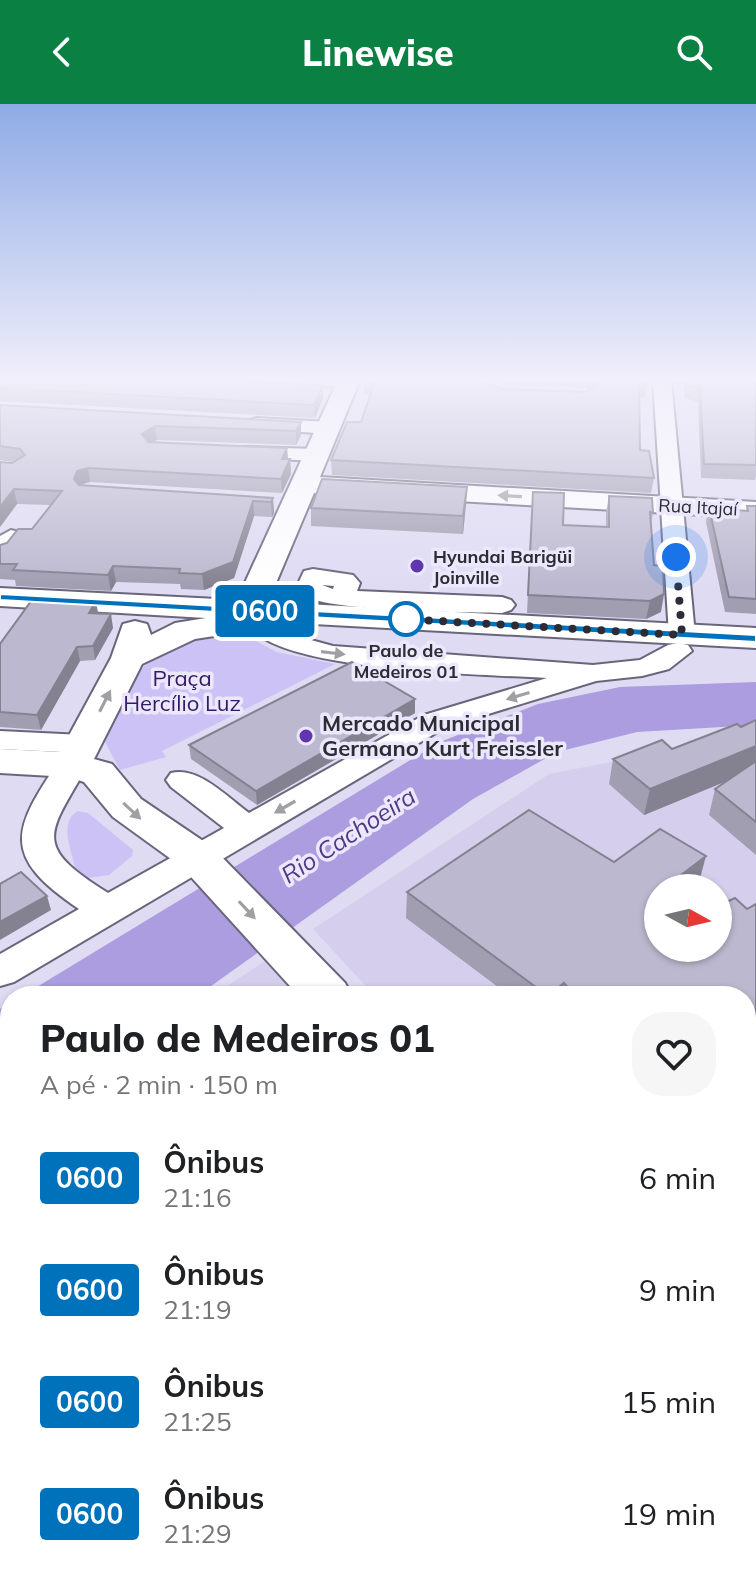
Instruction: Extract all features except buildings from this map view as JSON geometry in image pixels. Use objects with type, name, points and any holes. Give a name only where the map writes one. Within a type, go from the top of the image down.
[{"type":"main road","points":[[255,618],[293,497],[320,449]]},
{"type":"main road","name":"Rua Itajaí","points":[[293,497],[672,505],[756,510]]},
{"type":"main road","points":[[0,597],[255,618],[680,643],[756,655]]},
{"type":"main road","points":[[0,610],[197,619],[255,618]]},
{"type":"main road","points":[[78,754],[128,658],[135,631],[120,616]]},
{"type":"main road","points":[[128,658],[187,630],[255,618]]},
{"type":"main road","points":[[680,643],[756,638]]},
{"type":"main road","points":[[0,761],[78,754],[127,808],[203,862],[318,986]]},
{"type":"street","points":[[255,618],[290,643],[333,654],[593,673],[659,663],[680,643],[668,449]]},
{"type":"street","points":[[215,452],[318,455]]},
{"type":"street","points":[[343,597],[502,605]]},
{"type":"street","points":[[0,972],[107,910],[203,862],[247,828],[435,721],[593,673]]},
{"type":"street","points":[[0,740],[78,754],[41,823],[36,836],[37,852],[47,865],[107,910]]},
{"type":"street","points":[[182,780],[247,828]]},
{"type":"shaded area","points":[[756,734],[756,986],[366,986],[313,929],[549,774]]},
{"type":"shaded area","points":[[265,961],[288,986],[227,986]]},
{"type":"green space","name":"Praça Hercílio Luz","points":[[216,632],[240,633],[277,652],[335,664],[162,751],[166,757],[120,770],[105,742],[142,668],[169,648]]},
{"type":"green space","points":[[78,811],[88,813],[133,850],[132,856],[109,875],[88,878],[75,868],[67,829],[72,816]]},
{"type":"water","name":"Rio Cachoeira","points":[[756,682],[756,725],[637,732],[557,752],[473,799],[211,986],[38,986],[440,742],[538,704],[620,687]]},
{"type":"bus line","name":"0600","points":[[0,597],[756,638]]},
{"type":"place","name":"Hyundai Barigüi Joinville","points":[[417,566]]},
{"type":"place","name":"Paulo de Medeiros 01","points":[[406,619]]},
{"type":"place","name":"Mercado Municipal Germano Kurt Freissler","points":[[306,736]]},
{"type":"route","points":[[406,619],[403,619],[682,635],[676,557]]}]
